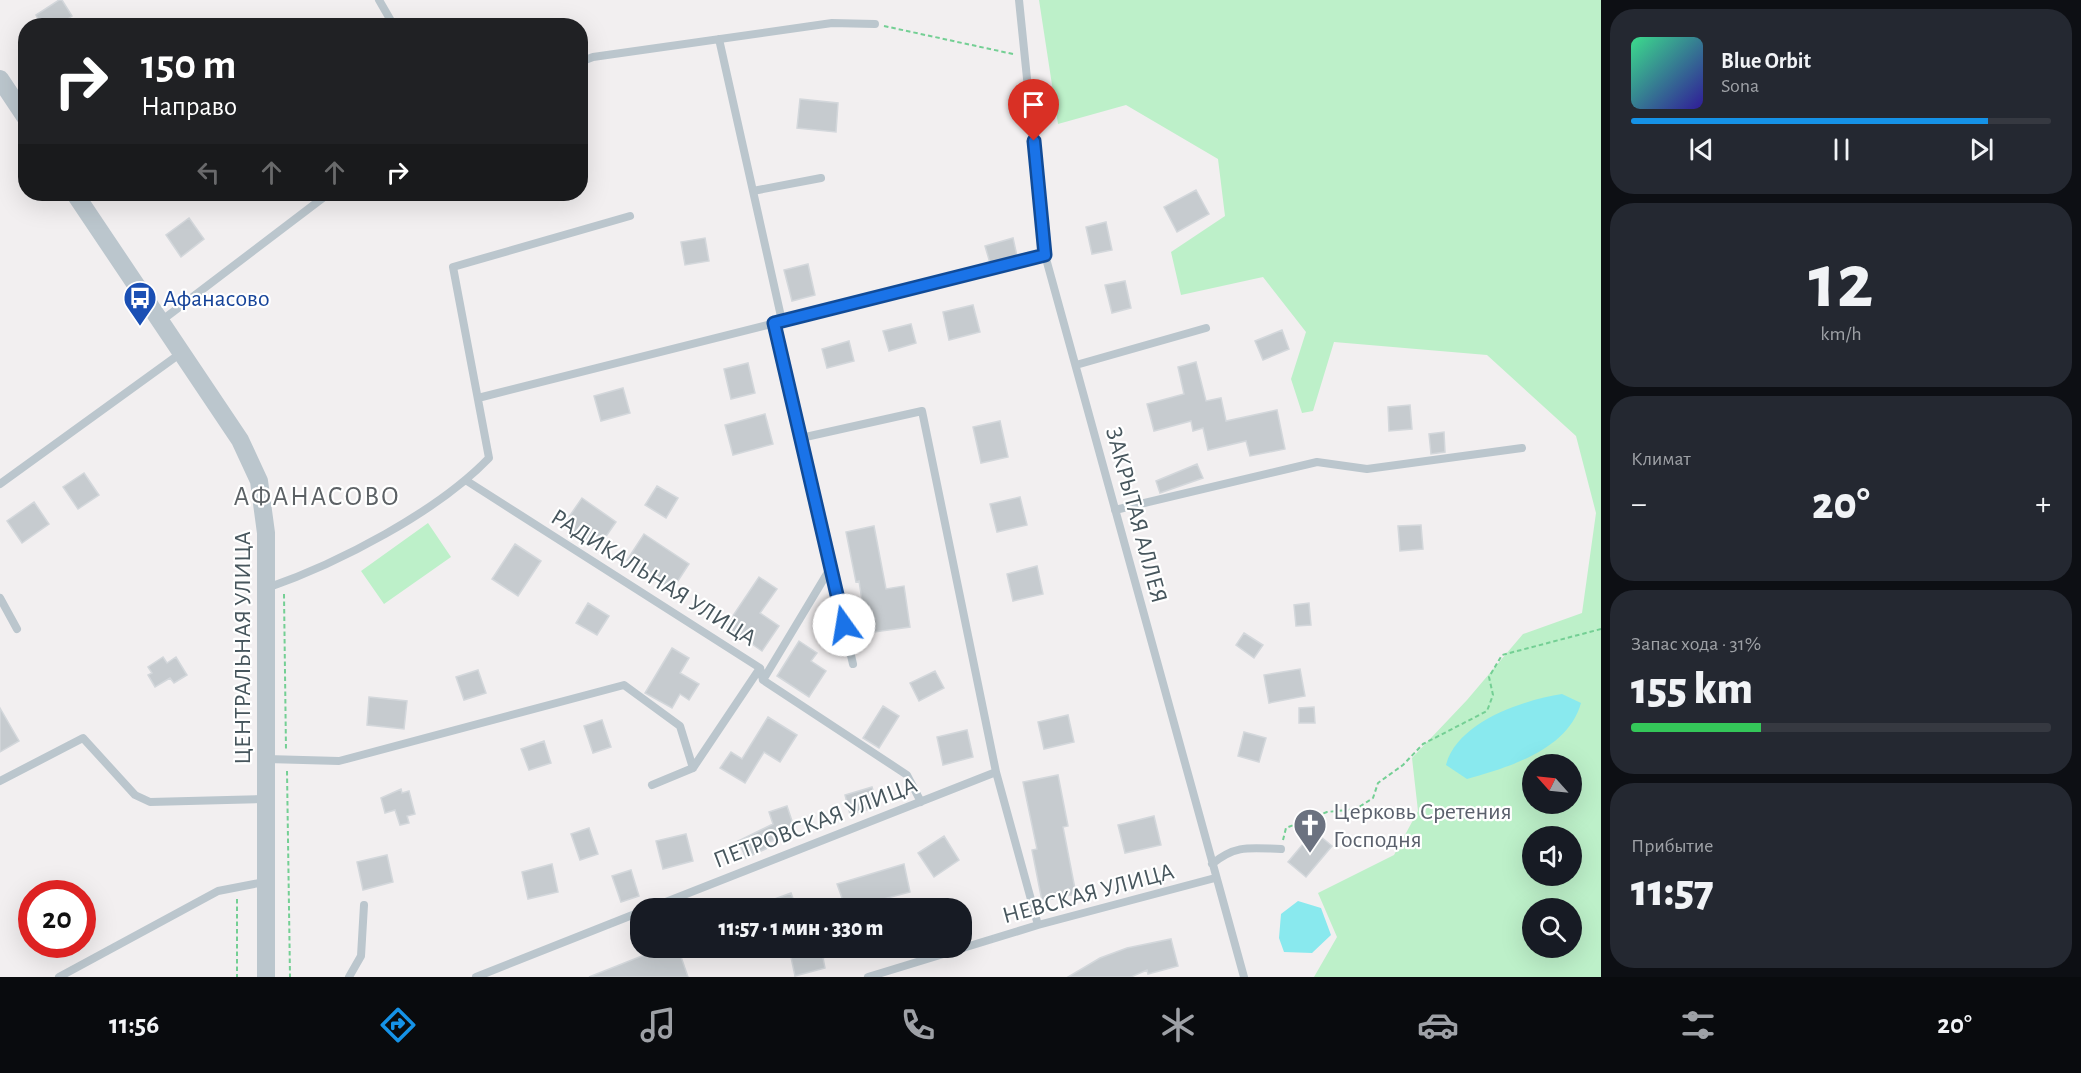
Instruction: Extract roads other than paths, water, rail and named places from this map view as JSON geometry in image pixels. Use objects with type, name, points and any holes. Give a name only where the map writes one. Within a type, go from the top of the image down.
[{"type":"street","points":[[0,79],[18,106]]},
{"type":"street","name":"ЦЕНТРАЛЬНАЯ УЛИЦА","points":[[80,201],[240,440],[259,481],[264,501],[267,759],[266,977]]},
{"type":"lane","points":[[379,0],[389,18]]},
{"type":"lane","name":"ЗАКРЫТАЯ АЛЛЕЯ","points":[[1019,0],[1027,57],[1045,255],[1244,977]]},
{"type":"lane","points":[[588,59],[832,24],[876,24]]},
{"type":"lane","points":[[719,39],[753,191],[801,438],[853,664]]},
{"type":"lane","points":[[753,191],[821,178]]},
{"type":"lane","points":[[160,322],[319,201]]},
{"type":"lane","points":[[266,588],[364,547],[467,481],[489,458],[453,267],[630,216]]},
{"type":"lane","points":[[478,398],[1045,255]]},
{"type":"lane","points":[[1076,365],[1206,328]]},
{"type":"lane","points":[[0,484],[182,353]]},
{"type":"lane","points":[[801,438],[922,411],[996,772],[1038,925]]},
{"type":"lane","points":[[1115,510],[1317,462],[1367,469],[1522,448]]},
{"type":"lane","name":"РАДИКАЛЬНАЯ УЛИЦА","points":[[467,481],[760,668],[763,680],[906,775],[921,802]]},
{"type":"lane","points":[[763,680],[831,567]]},
{"type":"lane","points":[[0,598],[17,629]]},
{"type":"lane","points":[[652,785],[693,768],[760,668]]},
{"type":"lane","points":[[267,759],[339,760],[624,685],[680,726],[693,768]]},
{"type":"lane","points":[[0,781],[83,738],[135,795],[150,802],[267,799]]},
{"type":"lane","name":"ПЕТРОВСКАЯ УЛИЦА","points":[[676,898],[996,772]]},
{"type":"lane","points":[[1212,864],[1223,854],[1238,848],[1281,849]]},
{"type":"lane","name":"НЕВСКАЯ УЛИЦА","points":[[868,977],[1038,925],[1215,878]]},
{"type":"lane","points":[[58,977],[218,891],[266,881]]},
{"type":"lane","points":[[349,977],[361,956],[364,905]]},
{"type":"lane","points":[[476,977],[630,916]]},
{"type":"water","points":[[1562,694],[1581,703],[1564,733],[1550,745],[1535,754],[1522,754],[1522,760],[1501,769],[1467,779],[1446,765],[1453,750],[1463,737],[1477,725],[1511,708]]},
{"type":"water","points":[[1298,901],[1321,908],[1331,935],[1312,953],[1284,952],[1279,938],[1281,914]]},
{"type":"place","name":"Афанасово","points":[[140,327]]},
{"type":"place","name":"Церковь Сретения Господня","points":[[1310,854]]},
{"type":"district","name":"АФАНАСОВО","points":[[317,496]]}]
